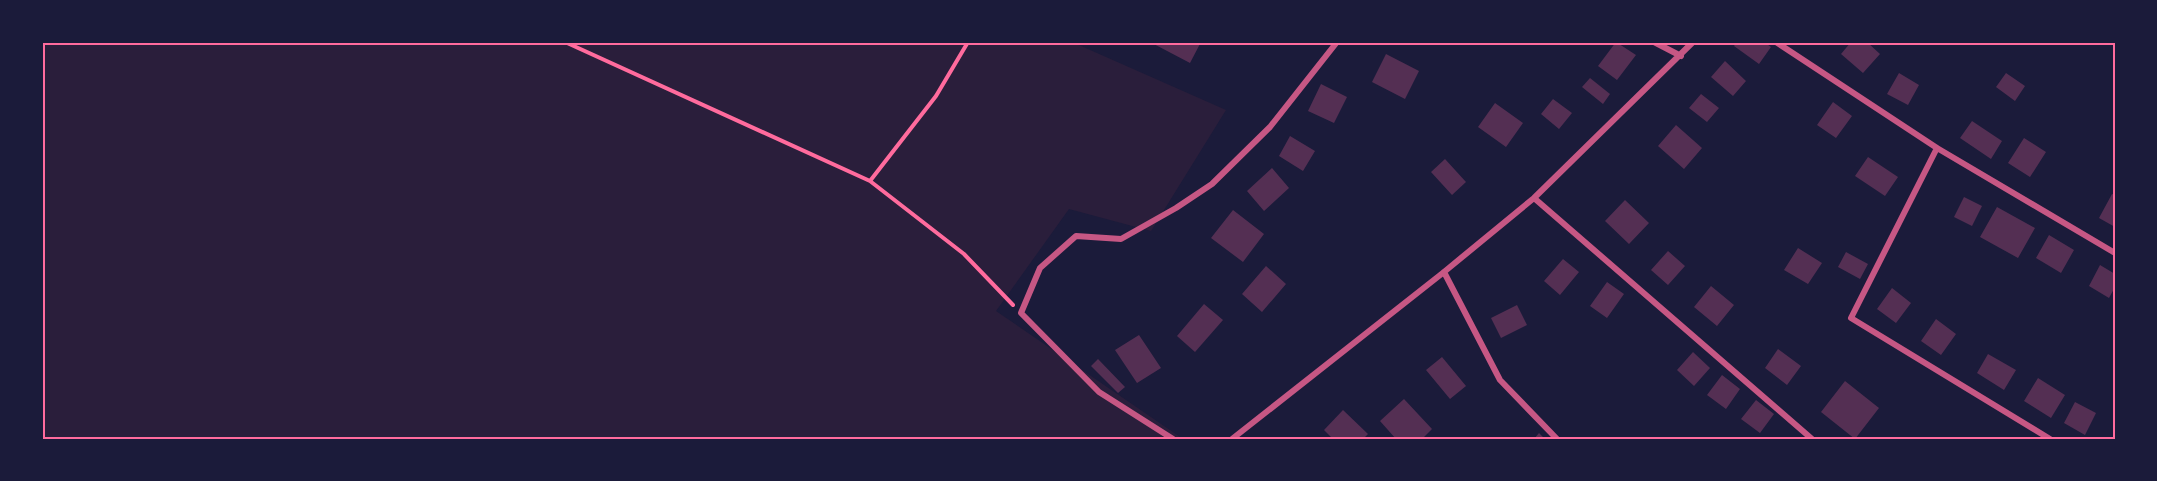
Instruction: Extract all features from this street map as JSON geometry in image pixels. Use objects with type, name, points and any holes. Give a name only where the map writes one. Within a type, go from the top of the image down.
[{"type":"street","points":[[1173,439],[1099,392],[1021,313],[1040,268],[1076,236],[1121,239],[1176,208],[1212,184],[1270,127],[1337,42]]},
{"type":"street","points":[[1654,42],[1681,56]]},
{"type":"street","points":[[1232,439],[1241,437],[1534,198],[1693,42]]},
{"type":"street","points":[[1776,42],[1937,148],[2115,253]]},
{"type":"street","points":[[1937,148],[1851,318],[2050,439]]},
{"type":"street","points":[[1534,198],[1812,439]]},
{"type":"street","points":[[1444,272],[1500,380],[1557,439]]},
{"type":"path","points":[[565,42],[870,182],[964,254],[1021,313]]},
{"type":"path","points":[[870,182],[936,96],[968,42]]},
{"type":"shaded area","points":[[42,42],[1072,42],[1226,110],[1151,231],[1069,209],[996,311],[1183,439],[42,439]]},
{"type":"building","points":[[1150,42],[1201,42],[1190,63]]},
{"type":"building","points":[[1616,42],[1636,55],[1617,80],[1598,66]]},
{"type":"building","points":[[1737,42],[1764,42],[1771,47],[1759,64],[1734,46]]},
{"type":"building","points":[[1851,42],[1867,42],[1880,54],[1863,73],[1841,54]]},
{"type":"building","points":[[1386,54],[1419,71],[1405,99],[1372,82]]},
{"type":"building","points":[[1725,61],[1746,81],[1733,96],[1711,77]]},
{"type":"building","points":[[1899,73],[1919,85],[1908,105],[1887,94]]},
{"type":"building","points":[[2006,73],[2025,86],[2015,101],[1996,87]]},
{"type":"building","points":[[1590,78],[1610,94],[1603,104],[1582,87]]},
{"type":"building","points":[[1321,84],[1347,97],[1334,123],[1308,111]]},
{"type":"building","points":[[1701,94],[1719,108],[1707,122],[1689,108]]},
{"type":"building","points":[[1553,99],[1572,113],[1559,129],[1541,114]]},
{"type":"building","points":[[1833,102],[1852,116],[1836,138],[1817,125]]},
{"type":"building","points":[[1495,103],[1523,123],[1506,147],[1478,127]]},
{"type":"building","points":[[1972,121],[2002,141],[1991,159],[1960,138]]},
{"type":"building","points":[[1676,125],[1702,148],[1684,169],[1658,146]]},
{"type":"building","points":[[1290,136],[1315,151],[1303,171],[1279,156]]},
{"type":"building","points":[[2024,138],[2046,152],[2030,177],[2008,163]]},
{"type":"building","points":[[1868,157],[1898,177],[1885,196],[1855,176]]},
{"type":"building","points":[[1445,159],[1466,182],[1452,195],[1431,172]]},
{"type":"building","points":[[1272,168],[1289,188],[1264,211],[1247,191]]},
{"type":"building","points":[[2112,194],[2115,195],[2115,227],[2099,218]]},
{"type":"building","points":[[1964,197],[1982,206],[1972,226],[1954,217]]},
{"type":"building","points":[[1625,200],[1649,223],[1629,244],[1605,221]]},
{"type":"building","points":[[1997,207],[2035,228],[2018,258],[1980,237]]},
{"type":"building","points":[[1233,210],[1264,234],[1243,262],[1211,238]]},
{"type":"building","points":[[2049,235],[2074,250],[2061,273],[2036,258]]},
{"type":"building","points":[[1798,248],[1822,263],[1808,284],[1784,270]]},
{"type":"building","points":[[1668,251],[1685,266],[1668,285],[1651,270]]},
{"type":"building","points":[[1846,252],[1868,264],[1860,279],[1838,267]]},
{"type":"building","points":[[1563,259],[1579,272],[1560,295],[1544,281]]},
{"type":"building","points":[[2100,265],[2115,274],[2115,287],[2109,298],[2089,286]]},
{"type":"building","points":[[1266,266],[1286,284],[1262,312],[1242,294]]},
{"type":"building","points":[[1607,282],[1624,294],[1607,318],[1590,306]]},
{"type":"building","points":[[1711,286],[1734,305],[1717,326],[1694,307]]},
{"type":"building","points":[[1892,288],[1911,303],[1896,323],[1877,309]]},
{"type":"building","points":[[1204,304],[1223,320],[1195,352],[1177,336]]},
{"type":"building","points":[[1517,305],[1527,325],[1501,338],[1491,318]]},
{"type":"building","points":[[1936,319],[1956,334],[1941,355],[1921,341]]},
{"type":"building","points":[[1139,335],[1161,368],[1137,383],[1115,350]]},
{"type":"building","points":[[1778,349],[1801,366],[1787,385],[1765,368]]},
{"type":"building","points":[[1693,352],[1710,368],[1694,386],[1677,370]]},
{"type":"building","points":[[1988,354],[2016,370],[2004,390],[1977,373]]},
{"type":"building","points":[[1442,357],[1466,386],[1450,399],[1426,370]]},
{"type":"building","points":[[1098,359],[1125,387],[1118,393],[1091,366]]},
{"type":"building","points":[[1722,375],[1740,389],[1726,409],[1707,395]]},
{"type":"building","points":[[2038,378],[2065,395],[2051,418],[2024,401]]},
{"type":"building","points":[[1845,381],[1879,408],[1855,439],[1821,412]]},
{"type":"building","points":[[1404,399],[1432,429],[1422,439],[1396,439],[1380,421]]},
{"type":"building","points":[[1756,400],[1774,414],[1760,433],[1741,419]]},
{"type":"building","points":[[2075,402],[2096,413],[2085,435],[2064,423]]},
{"type":"building","points":[[1343,410],[1368,434],[1363,439],[1333,439],[1324,430]]},
{"type":"building","points":[[1539,433],[1545,439],[1534,439]]}]
